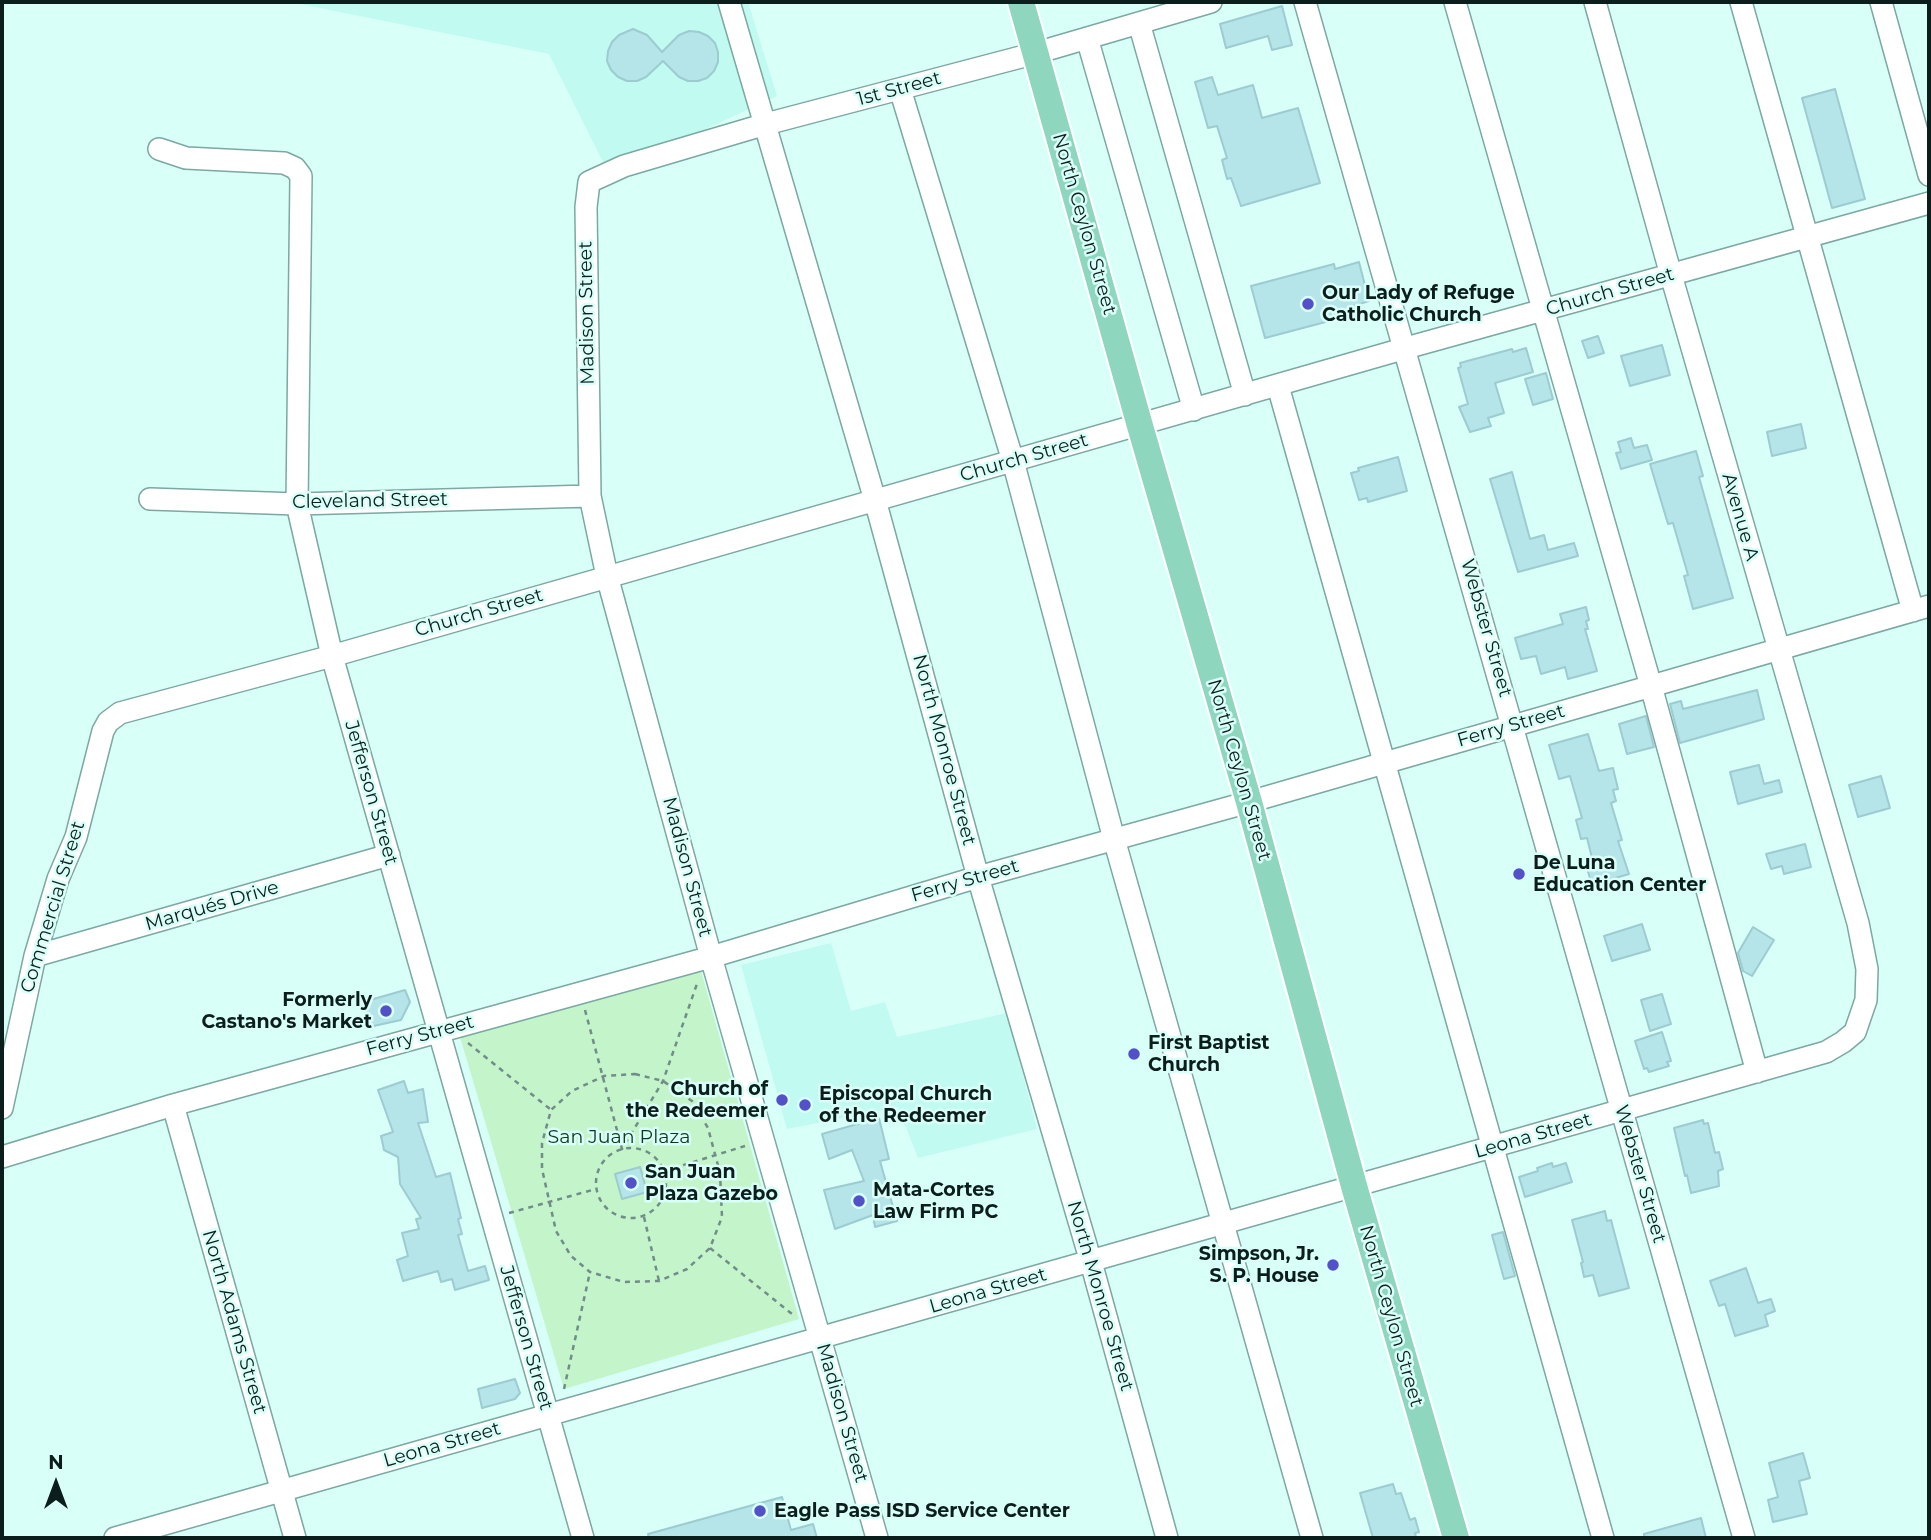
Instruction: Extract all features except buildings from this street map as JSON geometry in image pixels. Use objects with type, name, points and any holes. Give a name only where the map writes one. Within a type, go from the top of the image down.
[{"type":"main road","name":"North Ceylon Street","points":[[1021,2],[1249,802],[1354,1186],[1456,1538]]},
{"type":"street","name":"North Monroe Street","points":[[729,2],[875,499],[978,877],[1091,1262],[1167,1538]]},
{"type":"street","name":"1st Street","points":[[589,183],[624,166],[766,124],[1036,53],[1139,23],[1172,7],[1211,2]]},
{"type":"street","name":"Webster Street","points":[[1305,2],[1744,1538]]},
{"type":"street","points":[[1455,2],[1651,686],[1757,1072]]},
{"type":"street","name":"Avenue A","points":[[1595,2],[1778,651],[1858,923],[1867,968],[1866,1000],[1855,1032]]},
{"type":"street","points":[[1741,2],[1807,237],[1921,609]]},
{"type":"street","points":[[1881,2],[1929,175]]},
{"type":"street","points":[[1139,23],[1245,395]]},
{"type":"street","points":[[1087,38],[1194,410]]},
{"type":"street","points":[[900,89],[1013,461],[1114,839],[1312,1538]]},
{"type":"street","name":"Jefferson Street","points":[[159,149],[186,158],[284,163],[295,168],[301,176],[297,504],[332,656],[389,855],[450,1034],[493,1218],[583,1538]]},
{"type":"street","name":"Madison Street","points":[[589,183],[586,207],[590,496],[607,576],[706,964],[764,1140],[877,1538]]},
{"type":"street","name":"Church Street","points":[[120,713],[332,656],[1406,348],[1929,203]]},
{"type":"street","points":[[1278,386],[1603,1538]]},
{"type":"street","name":"Cleveland Street","points":[[150,499],[297,504],[590,496]]},
{"type":"street","name":"Ferry Street","points":[[2,1157],[173,1105],[450,1034],[580,993],[706,964],[978,877],[1921,609]]},
{"type":"street","name":"Commercial Street","points":[[2,1108],[35,956],[58,879],[76,837],[103,730],[108,722],[120,713]]},
{"type":"street","name":"Marqués Drive","points":[[35,956],[389,855]]},
{"type":"street","name":"Leona Street","points":[[115,1538],[282,1493],[548,1414],[1826,1052],[1855,1032]]},
{"type":"street","name":"North Adams Street","points":[[173,1105],[295,1538]]},
{"type":"path","points":[[622,1149],[663,1081],[706,964]]},
{"type":"path","points":[[580,993],[622,1149]]},
{"type":"path","points":[[450,1034],[551,1110]]},
{"type":"path","points":[[635,1074],[663,1081],[692,1101],[708,1128],[720,1173],[722,1217],[710,1248],[687,1269],[659,1281],[624,1282],[590,1272],[571,1256],[556,1231],[542,1169],[542,1143],[551,1110],[572,1091],[604,1076],[635,1074]]},
{"type":"path","points":[[664,1171],[764,1140]]},
{"type":"path","points":[[622,1149],[643,1150],[659,1161],[664,1171],[666,1193],[661,1203],[643,1217],[623,1218],[613,1214],[599,1199],[596,1189],[598,1168],[612,1153],[622,1149]]},
{"type":"path","points":[[493,1218],[596,1189]]},
{"type":"path","points":[[643,1217],[659,1281]]},
{"type":"path","points":[[710,1248],[799,1319]]},
{"type":"path","points":[[564,1390],[590,1272]]},
{"type":"shaded area","points":[[290,2],[748,2],[777,96],[695,134],[603,162],[549,54]]},
{"type":"shaded area","points":[[831,943],[851,1011],[885,1002],[897,1037],[1007,1013],[1037,1129],[918,1158],[898,1107],[787,1129],[741,965]]},
{"type":"green space","name":"San Juan Plaza","points":[[701,971],[799,1319],[564,1389],[460,1037]]},
{"type":"place","name":"Our Lady of Refuge Catholic Church","points":[[1308,304]]},
{"type":"place","name":"De Luna Education Center","points":[[1519,874]]},
{"type":"place","name":"Formerly Castano's Market","points":[[386,1011]]},
{"type":"place","name":"First Baptist Church","points":[[1134,1054]]},
{"type":"place","name":"Church of the Redeemer","points":[[782,1100]]},
{"type":"place","name":"Episcopal Church of the Redeemer","points":[[805,1105]]},
{"type":"place","name":"San Juan Plaza Gazebo","points":[[631,1183]]},
{"type":"place","name":"Mata-Cortes Law Firm PC","points":[[859,1201]]},
{"type":"place","name":"Simpson, Jr. S. P. House","points":[[1333,1265]]},
{"type":"place","name":"Eagle Pass ISD Service Center","points":[[760,1511]]}]
